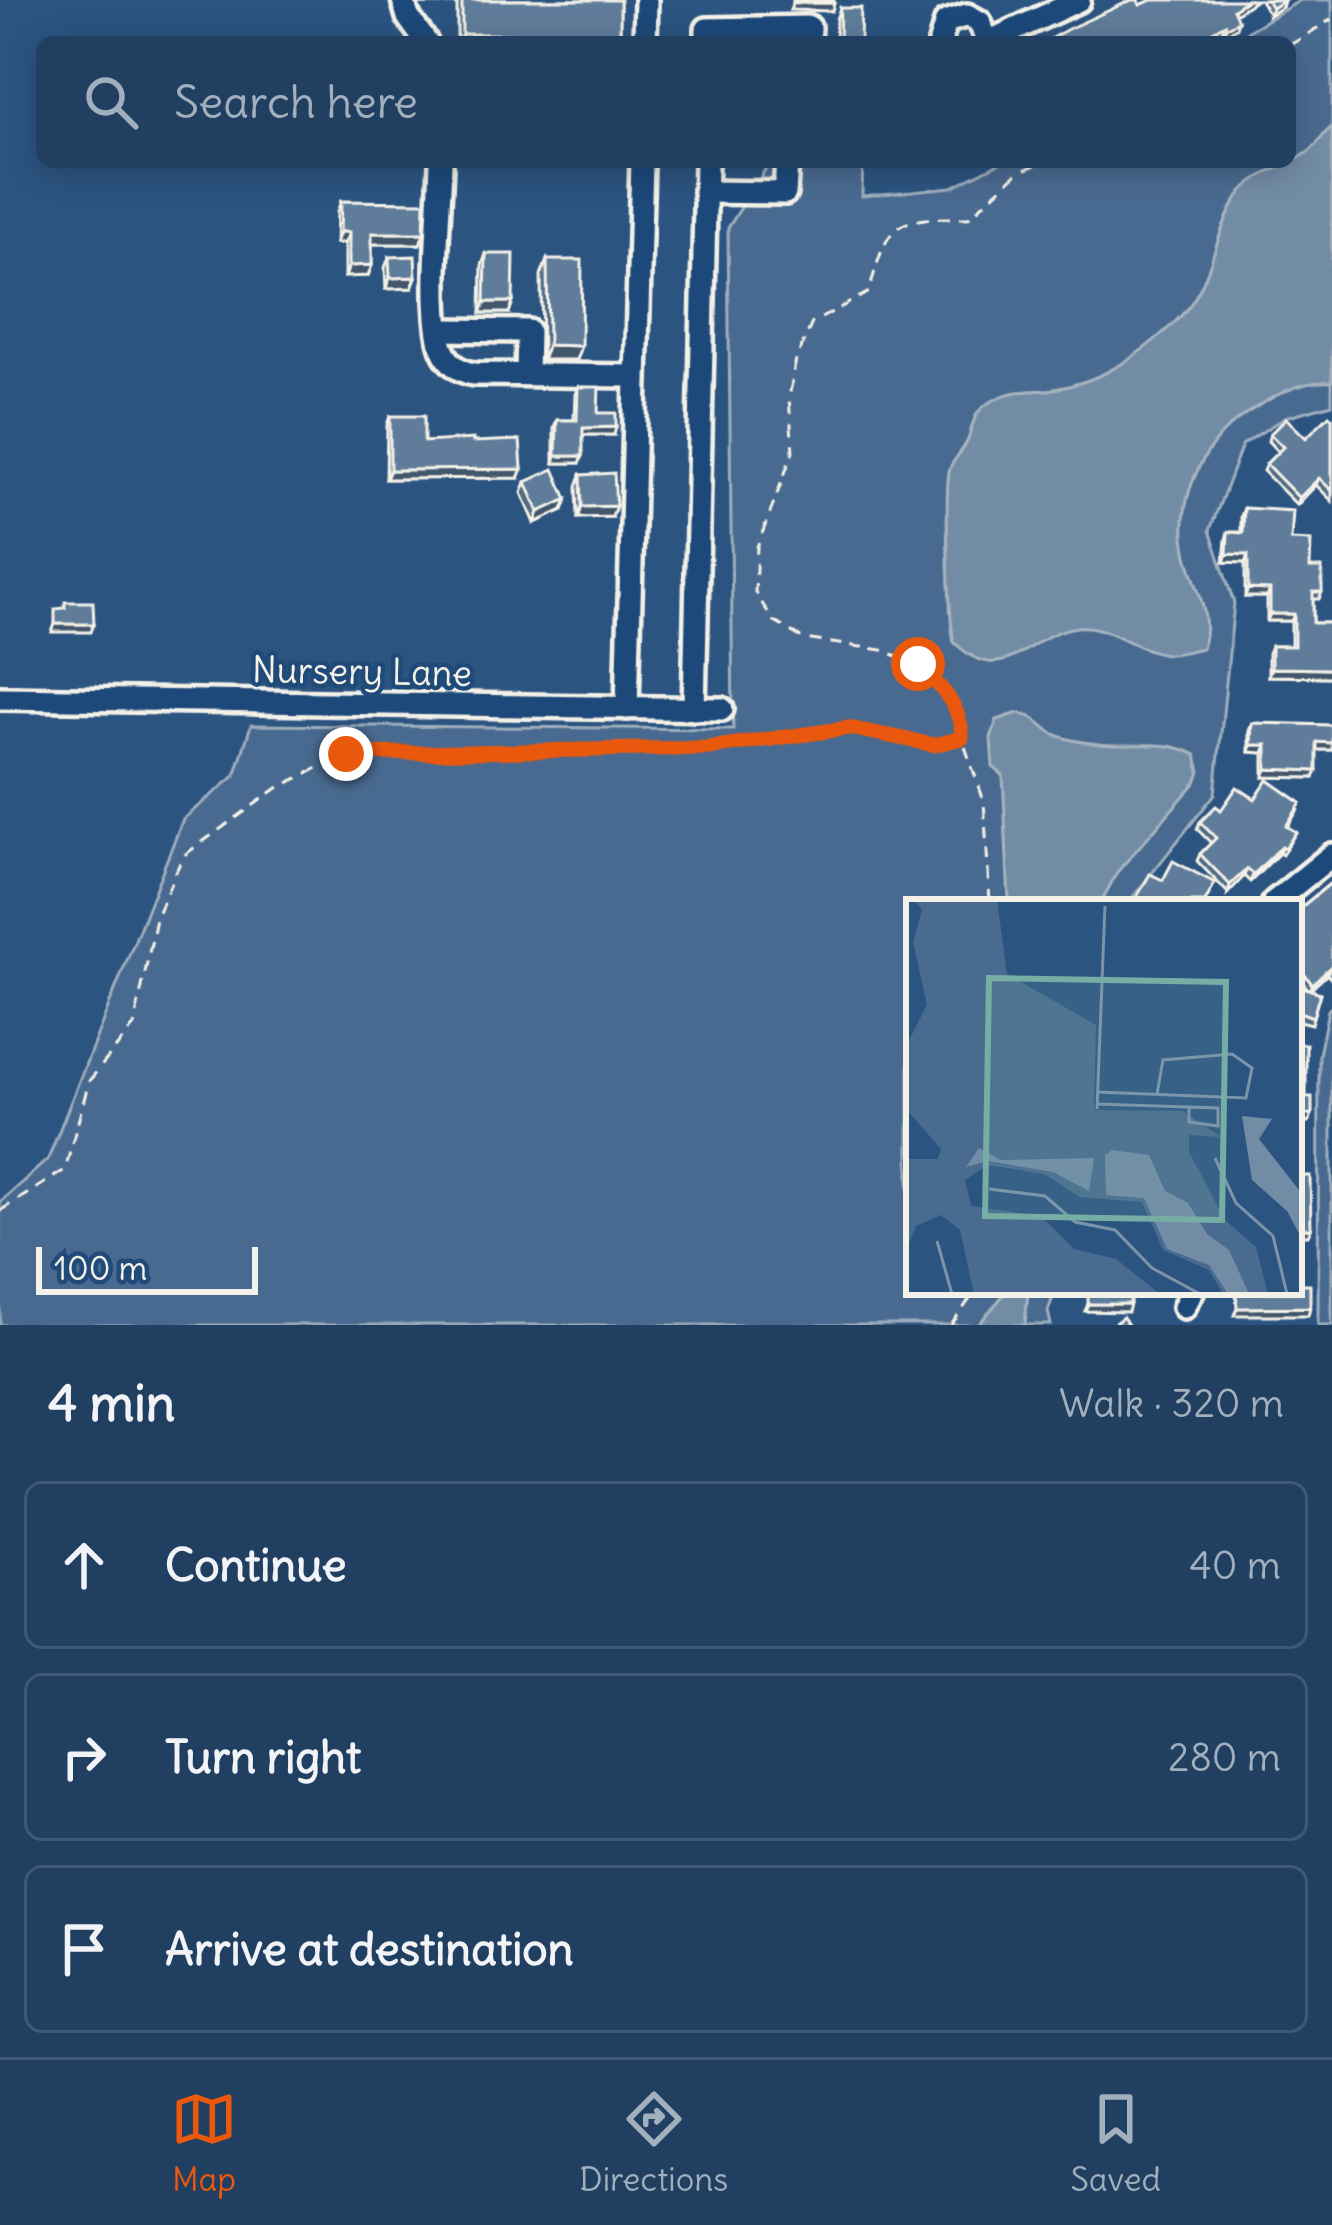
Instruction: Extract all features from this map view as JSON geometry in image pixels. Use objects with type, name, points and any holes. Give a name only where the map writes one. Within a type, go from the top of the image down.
[{"type":"street","points":[[403,0],[408,17],[422,36]]},
{"type":"street","points":[[645,36],[646,0]]},
{"type":"street","points":[[1001,36],[1078,0]]},
{"type":"street","points":[[942,36],[946,22],[967,15],[985,28],[987,36]]},
{"type":"street","points":[[707,36],[707,29],[809,27],[808,36]]},
{"type":"street","points":[[441,168],[441,346],[461,373],[634,376]]},
{"type":"street","points":[[627,707],[642,168]]},
{"type":"street","points":[[694,709],[706,168]]},
{"type":"street","points":[[705,192],[785,193],[787,168]]},
{"type":"street","points":[[440,330],[528,331],[527,373]]},
{"type":"street","name":"Nursery Lane","points":[[0,698],[722,709]]},
{"type":"street","points":[[1278,899],[1332,854]]},
{"type":"path","points":[[1296,41],[1332,19]]},
{"type":"path","points":[[990,899],[984,801],[948,694],[918,664],[882,650],[804,639],[773,621],[755,592],[757,548],[793,452],[789,398],[796,359],[812,323],[868,292],[880,250],[892,229],[917,218],[968,218],[1017,173],[1029,168]]},
{"type":"path","points":[[0,1211],[65,1171],[89,1081],[134,1026],[157,914],[183,856],[276,789],[311,771],[346,754],[708,748],[849,728],[934,745],[962,738]]},
{"type":"path","points":[[951,1325],[973,1295]]},
{"type":"shaded area","points":[[1301,0],[1332,0],[1332,404],[1285,417],[1242,445],[1210,530],[1234,603],[1215,794],[1131,899],[906,899],[906,1295],[1054,1295],[1048,1311],[1051,1325],[0,1325],[0,1202],[48,1159],[183,819],[235,776],[251,725],[733,729],[728,228],[766,168],[863,168],[862,196],[952,187],[989,168],[1296,168],[1296,36],[1239,36]]},
{"type":"shaded area","points":[[1332,127],[1332,382],[1298,386],[1277,395],[1231,426],[1204,458],[1184,517],[1188,559],[1205,614],[1202,648],[1166,654],[1100,629],[1077,627],[1059,631],[1002,661],[972,656],[954,642],[947,500],[950,468],[978,412],[1006,394],[1087,381],[1145,348],[1197,294],[1244,189],[1277,168],[1296,168],[1296,158]]},
{"type":"shaded area","points":[[1018,713],[1074,740],[1184,750],[1196,755],[1200,772],[1118,871],[1103,899],[1009,899],[1003,775],[993,767],[991,738],[997,720]]},
{"type":"shaded area","points":[[1332,1006],[1332,1325],[1318,1325],[1319,1055]]},
{"type":"shaded area","points":[[1003,1295],[1028,1295],[1025,1325],[978,1325]]},
{"type":"building","points":[[462,0],[620,0],[620,34],[462,34]]},
{"type":"building","points":[[834,0],[834,3],[793,3]]},
{"type":"building","points":[[1132,0],[1140,5],[1152,0],[1247,0],[1233,9],[1238,21],[1204,36],[1055,36]]},
{"type":"building","points":[[840,8],[861,8],[860,36],[839,36]]},
{"type":"building","points":[[341,201],[425,202],[424,233],[372,233],[372,265],[349,266],[349,232],[340,232]]},
{"type":"building","points":[[486,254],[514,254],[513,302],[485,302]]},
{"type":"building","points":[[415,256],[416,277],[390,278],[389,257]]},
{"type":"building","points":[[547,260],[582,260],[581,346],[548,345]]},
{"type":"building","points":[[578,387],[599,387],[598,413],[616,413],[616,427],[583,428],[583,456],[556,456],[557,420],[577,420]]},
{"type":"building","points":[[1329,415],[1332,491],[1319,478],[1299,498],[1266,464],[1283,447],[1270,434],[1286,418],[1306,438]]},
{"type":"building","points":[[390,416],[424,416],[424,442],[520,440],[522,469],[390,470]]},
{"type":"building","points":[[554,469],[567,499],[539,512],[526,482]]},
{"type":"building","points":[[614,473],[616,506],[582,507],[581,475]]},
{"type":"building","points":[[1244,508],[1293,511],[1291,540],[1311,541],[1310,568],[1322,568],[1322,592],[1313,592],[1313,623],[1332,623],[1332,669],[1271,668],[1271,646],[1294,646],[1294,614],[1270,614],[1270,590],[1248,589],[1248,555],[1227,554],[1228,532],[1243,533]]},
{"type":"building","points":[[65,602],[93,602],[94,624],[55,624],[55,609],[65,608]]},
{"type":"building","points":[[1252,723],[1332,725],[1332,743],[1317,742],[1317,771],[1267,769],[1267,745],[1251,745]]},
{"type":"building","points":[[1268,780],[1301,803],[1286,826],[1296,832],[1253,875],[1247,869],[1230,885],[1200,854],[1216,838],[1200,822],[1216,806],[1221,810],[1237,787],[1255,799]]},
{"type":"building","points":[[1173,861],[1215,883],[1207,899],[1136,899],[1150,874],[1163,880]]},
{"type":"building","points":[[1332,882],[1332,969],[1312,984],[1302,971],[1302,907]]},
{"type":"building","points":[[1302,987],[1320,993],[1313,1017],[1302,1013]]},
{"type":"building","points":[[1302,1044],[1306,1044],[1306,1097],[1312,1097],[1312,1114],[1302,1115]]},
{"type":"building","points":[[1302,1176],[1310,1176],[1311,1228],[1302,1228]]},
{"type":"building","points":[[1302,1284],[1310,1284],[1310,1307],[1237,1308],[1236,1295],[1302,1295]]},
{"type":"building","points":[[1088,1295],[1130,1295],[1130,1304],[1088,1304]]},
{"type":"route","points":[[346,754],[708,748],[849,728],[934,745],[962,738],[962,725],[948,694],[918,664]]}]
